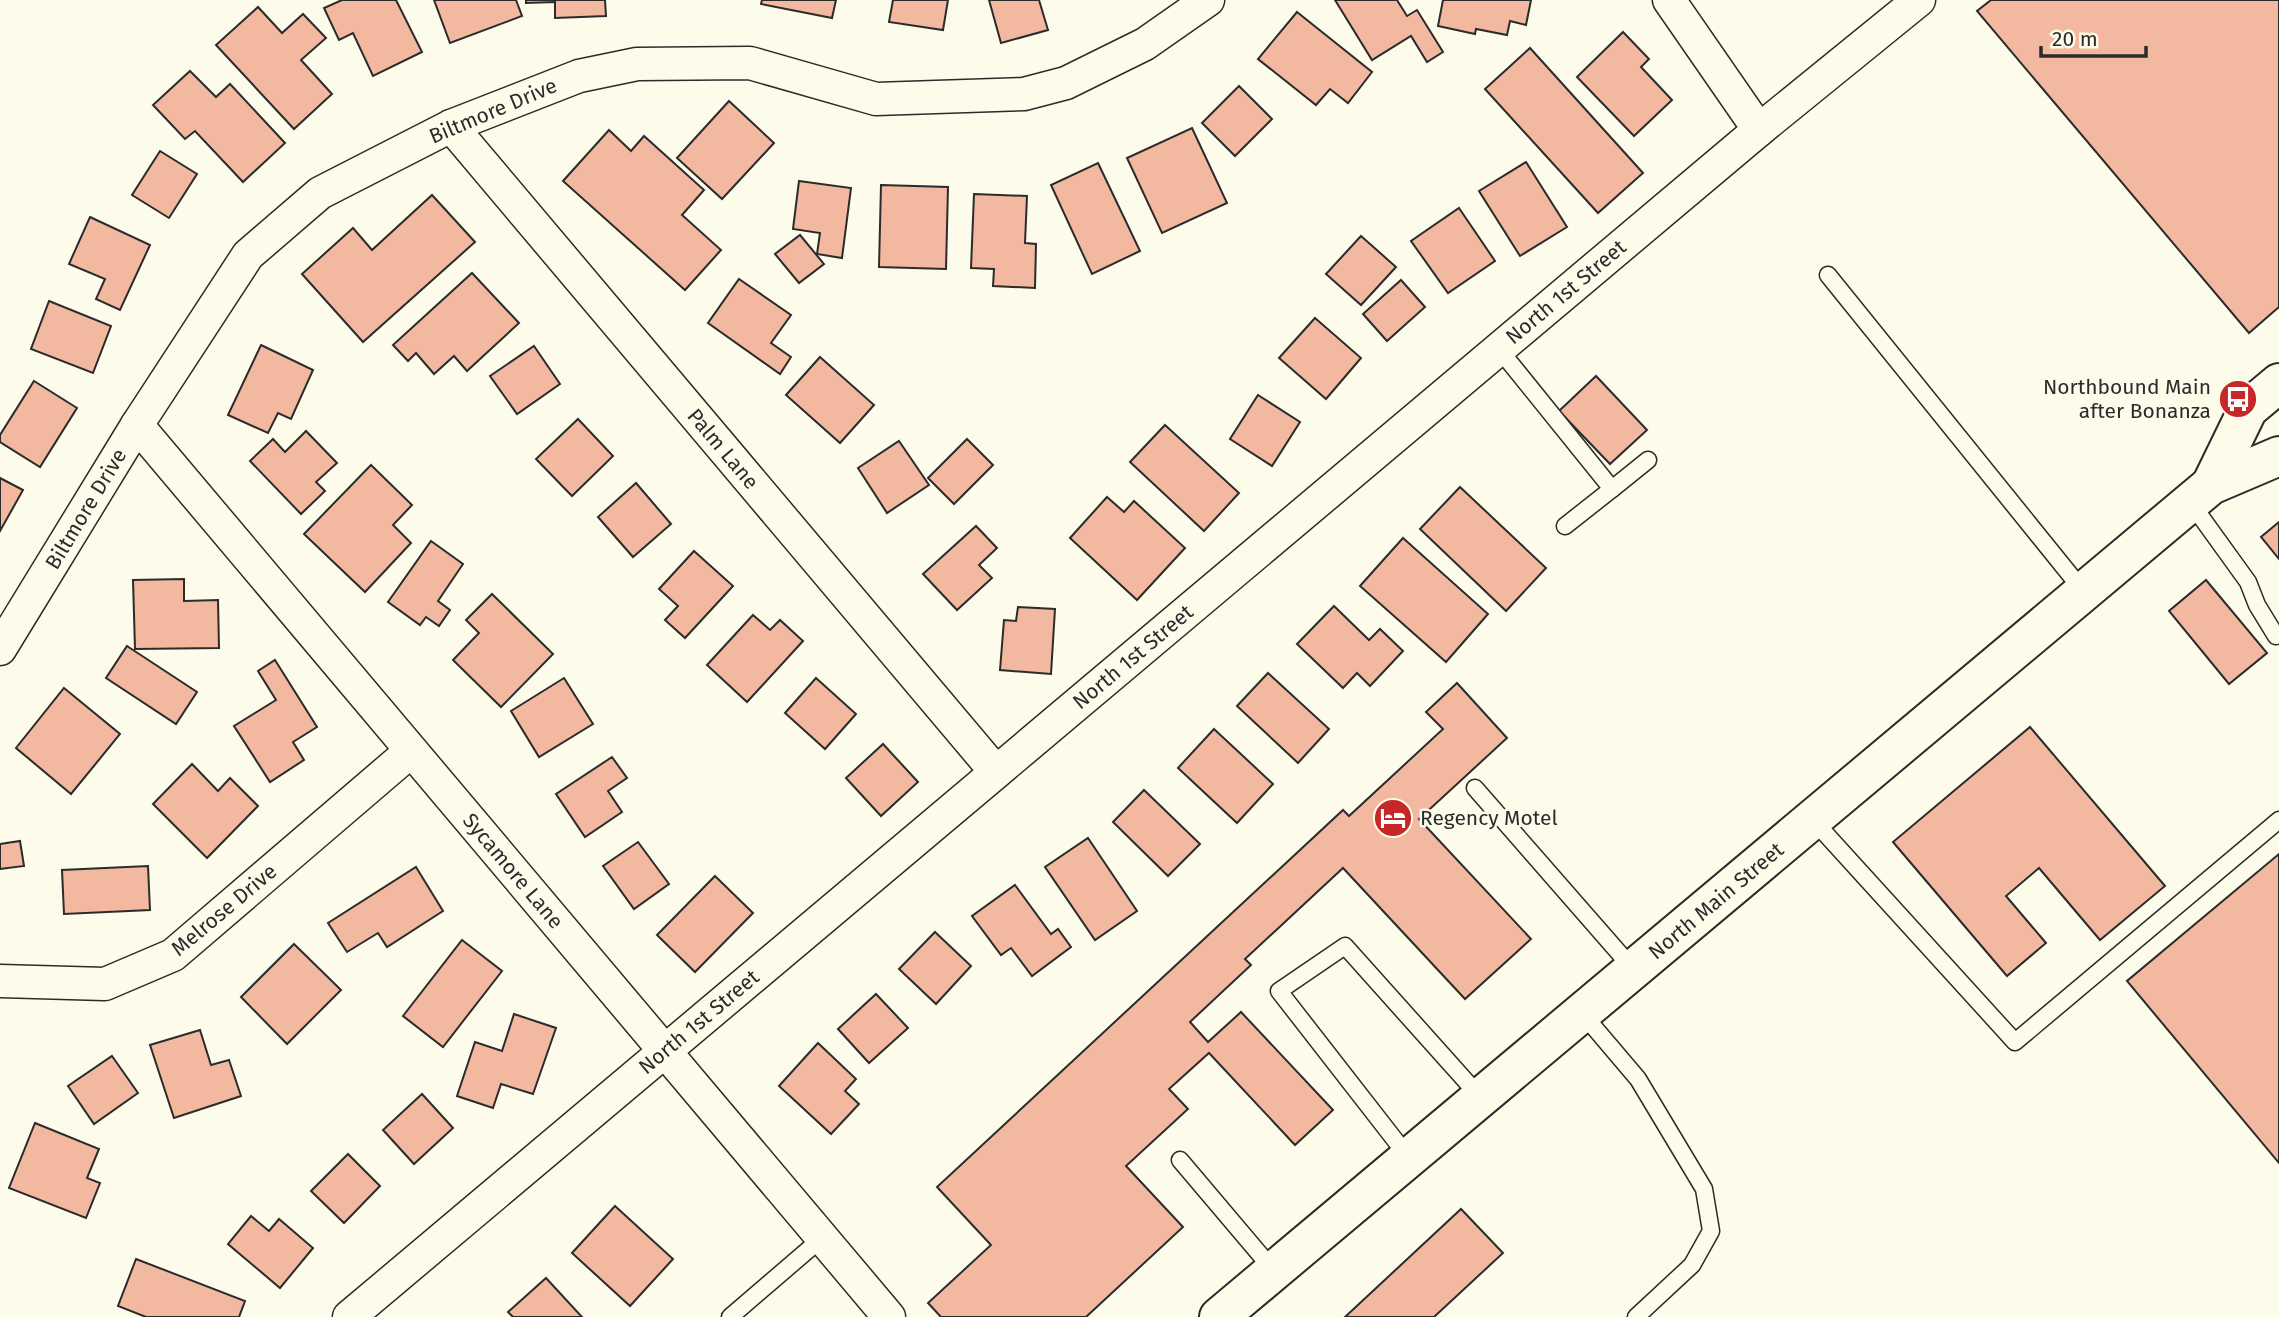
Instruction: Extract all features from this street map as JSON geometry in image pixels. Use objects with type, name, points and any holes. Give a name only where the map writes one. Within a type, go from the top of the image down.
[{"type":"main road","name":"North Main Street","points":[[2201,494],[2248,409],[2279,383]]},
{"type":"main road","name":"North Main Street","points":[[1219,1317],[2201,494],[2278,458]]},
{"type":"street","name":"Biltmore Drive","points":[[0,649],[10,608],[137,425],[248,255],[320,193],[451,126],[579,76],[637,64],[750,63],[876,99],[1024,94],[1066,83],[1145,44],[1208,0]]},
{"type":"street","points":[[1668,0],[1759,130]]},
{"type":"street","name":"North 1st Street","points":[[349,1317],[1759,130],[1919,0]]},
{"type":"street","name":"Palm Lane","points":[[451,126],[996,772]]},
{"type":"street","name":"Sycamore Lane","points":[[137,425],[889,1317]]},
{"type":"street","name":"Melrose Drive","points":[[0,981],[106,984],[173,955],[411,751]]},
{"type":"lane","points":[[1828,275],[2084,592]]},
{"type":"lane","points":[[1499,349],[1612,489]]},
{"type":"lane","points":[[1566,526],[1648,460]]},
{"type":"lane","points":[[2201,494],[2248,582],[2257,605],[2277,636]]},
{"type":"lane","points":[[1475,788],[1634,970]]},
{"type":"lane","points":[[1813,820],[2015,1042],[2279,820]]},
{"type":"lane","points":[[1409,1158],[1279,992],[1345,946],[1481,1098]]},
{"type":"lane","points":[[1582,1013],[1638,1079],[1704,1189],[1711,1231],[1692,1265],[1636,1317]]},
{"type":"lane","points":[[1180,1160],[1274,1271]]},
{"type":"lane","points":[[730,1317],[822,1237]]},
{"type":"building","points":[[342,0],[396,0],[422,52],[373,76],[353,33],[339,40],[324,8]]},
{"type":"building","points":[[434,0],[516,0],[522,16],[450,43]]},
{"type":"building","points":[[526,0],[605,0],[606,16],[555,18],[555,2],[526,3]]},
{"type":"building","points":[[762,0],[836,0],[832,18],[761,4]]},
{"type":"building","points":[[893,0],[948,0],[943,30],[889,22]]},
{"type":"building","points":[[989,0],[1039,0],[1048,30],[1001,43]]},
{"type":"building","points":[[1335,0],[1397,0],[1407,16],[1417,10],[1443,52],[1427,62],[1411,36],[1372,60]]},
{"type":"building","points":[[1443,0],[1531,0],[1526,25],[1510,21],[1507,35],[1476,29],[1475,34],[1438,26]]},
{"type":"building","points":[[1991,0],[2279,0],[2279,307],[2249,333],[1977,11]]},
{"type":"building","points":[[258,7],[282,33],[303,14],[326,38],[301,60],[332,94],[294,129],[216,45]]},
{"type":"building","points":[[1297,12],[1372,72],[1348,103],[1330,89],[1316,105],[1258,59]]},
{"type":"building","points":[[1623,32],[1649,59],[1641,67],[1672,100],[1634,136],[1577,77]]},
{"type":"building","points":[[1530,48],[1643,173],[1598,213],[1485,89]]},
{"type":"building","points":[[190,71],[216,97],[230,84],[285,143],[243,182],[195,131],[185,139],[153,105]]},
{"type":"building","points":[[1239,86],[1272,119],[1235,156],[1202,123]]},
{"type":"building","points":[[729,101],[774,143],[722,199],[677,158]]},
{"type":"building","points":[[1192,128],[1227,203],[1162,233],[1127,158]]},
{"type":"building","points":[[609,130],[631,151],[644,136],[704,190],[682,215],[721,250],[685,290],[563,181]]},
{"type":"building","points":[[160,151],[197,174],[169,218],[132,195]]},
{"type":"building","points":[[1526,162],[1567,227],[1520,256],[1479,191]]},
{"type":"building","points":[[1098,163],[1140,251],[1092,274],[1051,185]]},
{"type":"building","points":[[799,181],[851,188],[842,258],[817,254],[820,233],[793,229]]},
{"type":"building","points":[[881,185],[948,187],[946,269],[879,267]]},
{"type":"building","points":[[974,194],[1027,196],[1025,243],[1036,244],[1035,288],[993,286],[994,269],[971,268]]},
{"type":"building","points":[[432,195],[475,242],[363,342],[302,274],[353,228],[372,250]]},
{"type":"building","points":[[1459,208],[1495,261],[1448,293],[1411,241]]},
{"type":"building","points":[[90,217],[150,245],[120,310],[96,299],[105,279],[69,264]]},
{"type":"building","points":[[800,235],[824,264],[799,283],[775,254]]},
{"type":"building","points":[[1361,236],[1396,267],[1361,305],[1326,274]]},
{"type":"building","points":[[472,273],[519,323],[467,371],[454,356],[434,374],[416,353],[408,361],[393,345]]},
{"type":"building","points":[[739,279],[791,315],[771,343],[791,357],[780,374],[708,323]]},
{"type":"building","points":[[1401,280],[1425,307],[1387,341],[1363,314]]},
{"type":"building","points":[[49,301],[111,326],[93,373],[31,349]]},
{"type":"building","points":[[1315,318],[1361,358],[1326,399],[1279,358]]},
{"type":"building","points":[[261,345],[313,370],[291,419],[278,413],[268,433],[228,415]]},
{"type":"building","points":[[534,346],[560,384],[517,414],[490,376]]},
{"type":"building","points":[[820,357],[874,405],[840,443],[786,395]]},
{"type":"building","points":[[1596,376],[1647,430],[1610,464],[1559,411]]},
{"type":"building","points":[[34,381],[77,408],[40,467],[0,442],[0,435]]},
{"type":"building","points":[[1258,395],[1300,422],[1272,466],[1230,439]]},
{"type":"building","points":[[578,419],[613,456],[572,496],[536,459]]},
{"type":"building","points":[[1165,425],[1239,493],[1204,531],[1130,462]]},
{"type":"building","points":[[306,431],[337,463],[316,482],[325,491],[301,514],[250,461],[273,439],[285,452]]},
{"type":"building","points":[[967,439],[993,465],[954,504],[928,478]]},
{"type":"building","points":[[899,441],[929,485],[887,513],[858,468]]},
{"type":"building","points":[[371,465],[412,505],[393,525],[411,543],[365,592],[304,534]]},
{"type":"building","points":[[0,478],[23,490],[0,531]]},
{"type":"building","points":[[636,483],[671,524],[633,557],[598,517]]},
{"type":"building","points":[[1460,487],[1546,568],[1506,611],[1420,529]]},
{"type":"building","points":[[1107,497],[1124,512],[1134,501],[1185,548],[1137,600],[1070,538]]},
{"type":"building","points":[[2279,522],[2279,559],[2261,537]]},
{"type":"building","points":[[976,526],[997,548],[979,565],[992,578],[957,610],[923,574]]},
{"type":"building","points":[[1403,538],[1488,614],[1446,662],[1360,586]]},
{"type":"building","points":[[431,541],[463,564],[438,601],[450,610],[439,626],[426,617],[420,625],[388,602]]},
{"type":"building","points":[[694,551],[733,586],[685,638],[665,620],[678,606],[659,589]]},
{"type":"building","points":[[184,579],[184,601],[218,600],[219,648],[135,649],[133,580]]},
{"type":"building","points":[[2206,580],[2267,653],[2229,684],[2169,611]]},
{"type":"building","points":[[492,594],[553,654],[501,707],[453,660],[479,633],[466,620]]},
{"type":"building","points":[[1334,606],[1369,640],[1380,629],[1403,651],[1370,686],[1357,673],[1343,688],[1297,644]]},
{"type":"building","points":[[1018,607],[1055,609],[1051,674],[1000,670],[1004,620],[1016,621]]},
{"type":"building","points":[[753,615],[770,630],[780,620],[803,641],[747,702],[707,665]]},
{"type":"building","points":[[127,646],[197,692],[176,724],[106,678]]},
{"type":"building","points":[[275,660],[317,727],[293,742],[304,760],[270,782],[234,726],[276,700],[258,671]]},
{"type":"building","points":[[1268,673],[1329,729],[1298,763],[1237,706]]},
{"type":"building","points":[[564,678],[593,724],[539,757],[511,711]]},
{"type":"building","points":[[816,678],[856,714],[825,749],[785,713]]},
{"type":"building","points":[[1457,683],[1507,738],[1419,819],[1531,939],[1465,999],[1343,868],[1245,959],[1251,965],[1190,1022],[1208,1042],[1241,1012],[1333,1110],[1295,1145],[1209,1053],[1169,1089],[1188,1109],[1126,1166],[1183,1227],[1086,1317],[941,1317],[928,1303],[991,1245],[937,1187],[1343,810],[1349,816],[1443,729],[1426,712]]},
{"type":"building","points":[[64,688],[120,734],[71,794],[16,748]]},
{"type":"building","points":[[2030,727],[2165,886],[2100,940],[2039,868],[2006,896],[2046,943],[2007,976],[1893,842]]},
{"type":"building","points":[[1214,729],[1273,784],[1237,823],[1178,768]]},
{"type":"building","points":[[883,744],[918,782],[881,816],[846,778]]},
{"type":"building","points":[[612,757],[627,778],[608,791],[622,812],[585,837],[556,794]]},
{"type":"building","points":[[192,764],[218,791],[230,778],[258,806],[207,858],[153,804]]},
{"type":"building","points":[[1144,790],[1200,844],[1168,876],[1113,822]]},
{"type":"building","points":[[1088,838],[1137,911],[1095,940],[1045,867]]},
{"type":"building","points":[[20,841],[24,866],[0,869],[0,844]]},
{"type":"building","points":[[638,842],[669,884],[634,909],[603,866]]},
{"type":"building","points":[[2279,854],[2279,1163],[2127,981]]},
{"type":"building","points":[[148,866],[150,910],[64,914],[62,870]]},
{"type":"building","points":[[416,867],[443,911],[387,947],[378,933],[347,952],[328,923]]},
{"type":"building","points":[[715,876],[753,913],[695,972],[657,935]]},
{"type":"building","points":[[1015,885],[1051,934],[1058,929],[1071,947],[1032,976],[1011,948],[1001,955],[972,916]]},
{"type":"building","points":[[935,932],[971,966],[936,1004],[899,969]]},
{"type":"building","points":[[462,940],[502,971],[443,1047],[403,1016]]},
{"type":"building","points":[[294,944],[341,990],[287,1044],[241,997]]},
{"type":"building","points":[[876,994],[908,1028],[869,1063],[838,1029]]},
{"type":"building","points":[[514,1014],[556,1028],[533,1094],[501,1084],[493,1108],[457,1096],[475,1042],[502,1051]]},
{"type":"building","points":[[200,1030],[211,1065],[229,1060],[241,1096],[174,1118],[150,1045]]},
{"type":"building","points":[[818,1043],[856,1079],[845,1091],[859,1104],[831,1134],[779,1086]]},
{"type":"building","points":[[112,1056],[138,1093],[94,1124],[68,1086]]},
{"type":"building","points":[[422,1094],[453,1128],[414,1164],[383,1130]]},
{"type":"building","points":[[35,1123],[99,1149],[87,1178],[100,1183],[86,1218],[9,1188]]},
{"type":"building","points":[[348,1154],[380,1186],[344,1223],[311,1191]]},
{"type":"building","points":[[615,1206],[673,1259],[630,1306],[572,1253]]},
{"type":"building","points":[[1461,1209],[1503,1253],[1434,1317],[1345,1317]]},
{"type":"building","points":[[251,1216],[269,1231],[279,1219],[313,1248],[280,1288],[228,1244]]},
{"type":"building","points":[[136,1259],[245,1301],[239,1317],[146,1317],[118,1306]]},
{"type":"building","points":[[546,1278],[582,1317],[513,1317],[508,1312]]},
{"type":"place","name":"Northbound Main after Bonanza","points":[[2238,399]]},
{"type":"place","name":"Regency Motel","points":[[1393,818]]}]
